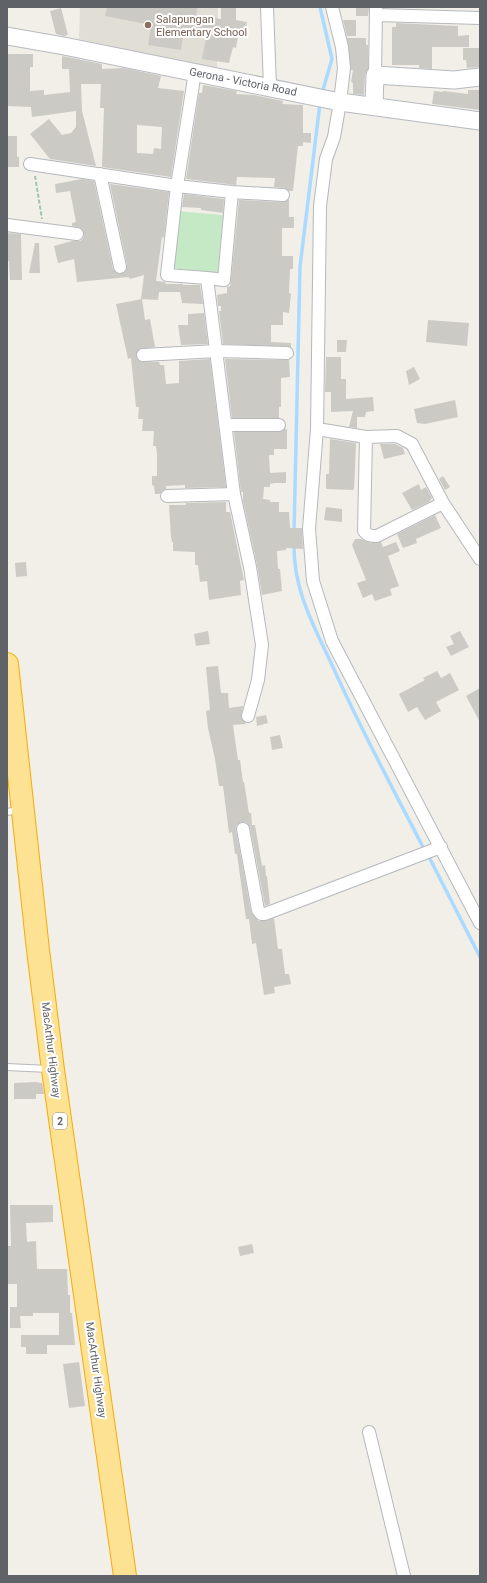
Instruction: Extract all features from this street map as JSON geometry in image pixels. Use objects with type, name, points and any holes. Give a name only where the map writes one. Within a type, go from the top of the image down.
[{"type":"highway","name":"MacArthur Highway","points":[[7,664],[14,761],[15,811],[125,1576]]},
{"type":"main road","name":"Gerona - Victoria Road","points":[[7,36],[64,46],[336,101],[480,121]]},
{"type":"main road","points":[[374,106],[375,75],[454,80],[480,77]]},
{"type":"street","points":[[267,7],[270,88]]},
{"type":"street","points":[[332,7],[342,47],[344,68],[336,101],[334,137],[326,159],[320,206],[317,429],[309,529],[313,581],[332,641],[480,923]]},
{"type":"street","points":[[375,75],[376,11],[480,18]]},
{"type":"street","points":[[195,72],[177,186],[167,275],[224,280],[232,192]]},
{"type":"street","points":[[32,164],[177,186],[232,192],[283,195]]},
{"type":"street","points":[[100,174],[120,268]]},
{"type":"street","points":[[7,225],[77,234]]},
{"type":"street","points":[[207,278],[234,494],[250,567],[262,645],[258,680],[248,716]]},
{"type":"street","points":[[143,355],[217,351],[287,353]]},
{"type":"street","points":[[226,425],[279,425]]},
{"type":"street","points":[[317,429],[366,437],[397,436],[412,444],[443,503],[480,559]]},
{"type":"street","points":[[366,437],[364,531],[366,533],[371,536],[377,536],[443,503]]},
{"type":"street","points":[[167,496],[234,494]]},
{"type":"street","points":[[243,829],[258,910],[261,914],[265,914],[441,847]]},
{"type":"street","points":[[369,1432],[404,1576]]},
{"type":"lane","points":[[7,1067],[53,1070]]},
{"type":"path","points":[[32,164],[44,230]]},
{"type":"shaded area","name":"Salapungan Elementary School","points":[[80,7],[218,7],[217,69],[79,39]]},
{"type":"green space","points":[[177,211],[223,215],[218,273],[172,268]]},
{"type":"building","points":[[107,7],[198,7],[196,15],[221,19],[221,7],[236,7],[236,20],[247,22],[245,32],[239,31],[236,48],[233,47],[229,63],[202,59],[207,32],[184,29],[181,50],[148,45],[151,25],[105,16]]},
{"type":"building","points":[[356,7],[369,7],[368,16],[356,16]]},
{"type":"building","points":[[61,8],[68,35],[64,36],[56,34],[50,11]]},
{"type":"building","points":[[343,20],[356,20],[356,36],[347,36]]},
{"type":"building","points":[[396,23],[458,26],[458,36],[469,35],[469,47],[432,47],[432,69],[419,68],[419,65],[392,65],[392,27],[396,27]]},
{"type":"building","points":[[347,38],[366,38],[366,45],[368,45],[368,69],[365,75],[364,95],[353,94],[353,83],[351,82],[353,70],[351,70]]},
{"type":"building","points":[[463,48],[480,48],[480,67],[467,68],[466,60],[463,60]]},
{"type":"building","points":[[7,54],[33,54],[33,67],[30,67],[30,91],[44,90],[44,95],[70,92],[69,69],[62,69],[62,56],[102,64],[102,69],[124,68],[161,76],[158,88],[184,91],[171,177],[102,167],[104,108],[100,108],[101,84],[81,84],[82,111],[96,166],[50,159],[30,134],[49,119],[62,135],[71,133],[76,127],[76,111],[32,117],[31,107],[7,106]],"holes":[[[137,125],[162,127],[161,149],[154,148],[153,154],[137,153]]]},
{"type":"building","points":[[203,85],[237,91],[236,94],[254,95],[283,101],[282,104],[303,105],[303,133],[311,133],[311,143],[303,142],[303,146],[298,146],[293,191],[274,187],[275,178],[237,177],[236,185],[186,179],[199,93],[202,93]]},
{"type":"building","points":[[468,90],[480,90],[480,110],[432,104],[434,91],[468,94]]},
{"type":"building","points":[[7,136],[17,136],[17,157],[19,157],[19,167],[7,167]]},
{"type":"building","points":[[82,179],[94,181],[113,269],[118,274],[125,272],[127,265],[110,184],[169,192],[164,238],[162,237],[156,281],[165,282],[166,284],[200,285],[203,304],[182,303],[180,292],[159,292],[158,300],[141,299],[144,275],[130,279],[129,277],[77,282],[74,259],[58,263],[54,246],[72,241],[80,241],[83,239],[84,235],[81,228],[72,226],[72,223],[76,222],[70,191],[56,193],[55,184]]},
{"type":"building","points":[[184,194],[224,199],[223,213],[201,210],[201,208],[182,207]]},
{"type":"building","points":[[289,199],[289,217],[294,217],[294,228],[282,228],[282,256],[293,256],[293,269],[290,269],[289,293],[291,294],[289,313],[283,312],[283,325],[271,325],[271,342],[291,343],[291,347],[223,344],[219,311],[221,311],[221,306],[218,306],[217,295],[227,293],[227,287],[230,286],[239,200],[283,202]]},
{"type":"building","points":[[7,233],[21,234],[22,280],[10,280],[7,254]]},
{"type":"building","points":[[35,243],[39,243],[40,273],[29,273]]},
{"type":"building","points":[[142,299],[145,320],[150,319],[155,347],[139,349],[136,356],[139,361],[159,362],[160,365],[164,365],[166,384],[179,383],[179,361],[210,359],[226,487],[185,488],[185,485],[166,486],[166,489],[160,494],[155,494],[154,486],[152,485],[152,476],[157,476],[156,446],[153,446],[154,431],[142,431],[143,419],[138,419],[139,407],[136,407],[131,358],[128,359],[116,304]]},
{"type":"building","points":[[204,313],[208,344],[181,345],[178,325],[188,325],[188,314]]},
{"type":"building","points":[[428,320],[469,323],[467,346],[426,342]]},
{"type":"building","points":[[337,340],[347,340],[346,352],[337,352]]},
{"type":"building","points":[[326,357],[341,357],[341,379],[346,379],[346,399],[373,397],[374,411],[366,412],[365,417],[357,417],[357,428],[349,427],[353,411],[331,412],[331,392],[325,392]]},
{"type":"building","points":[[225,359],[290,360],[290,377],[281,378],[281,407],[279,407],[279,418],[232,418]]},
{"type":"building","points":[[414,367],[420,379],[409,385],[406,371]]},
{"type":"building","points":[[455,400],[458,417],[425,424],[417,423],[414,409]]},
{"type":"building","points":[[287,429],[287,449],[274,449],[274,455],[269,455],[270,473],[286,472],[286,483],[275,483],[270,484],[270,487],[264,487],[263,499],[270,500],[270,502],[279,502],[279,512],[289,512],[290,528],[302,528],[303,549],[286,548],[286,550],[277,551],[278,569],[280,569],[282,591],[262,595],[243,501],[243,492],[241,492],[234,432],[279,432]]},
{"type":"building","points":[[330,439],[356,443],[354,490],[353,488],[353,490],[326,489],[326,474],[329,474]]},
{"type":"building","points":[[380,444],[395,444],[403,448],[405,454],[384,459]]},
{"type":"building","points":[[443,476],[450,487],[445,490],[439,479]]},
{"type":"building","points":[[419,484],[421,490],[426,487],[432,498],[429,502],[412,510],[402,493]]},
{"type":"building","points":[[226,502],[226,512],[230,512],[244,580],[240,581],[241,595],[209,600],[207,581],[200,582],[198,565],[195,565],[195,552],[173,551],[169,505]]},
{"type":"building","points":[[326,507],[342,509],[342,522],[324,520]]},
{"type":"building","points":[[435,515],[441,528],[416,539],[417,543],[403,548],[397,534]]},
{"type":"building","points":[[355,539],[361,539],[370,543],[381,542],[383,547],[396,542],[400,551],[388,556],[399,586],[390,589],[392,595],[375,601],[372,594],[363,598],[357,583],[366,580],[352,545]]},
{"type":"building","points":[[26,562],[27,576],[16,577],[15,563]]},
{"type":"building","points":[[208,631],[210,644],[196,646],[194,634]]},
{"type":"building","points":[[460,631],[469,647],[451,656],[446,647],[454,644],[450,636]]},
{"type":"building","points":[[218,666],[221,693],[228,693],[229,708],[243,706],[241,717],[246,724],[233,725],[238,760],[240,760],[249,813],[251,813],[252,825],[255,825],[262,866],[265,865],[267,876],[270,904],[265,906],[250,827],[246,822],[241,822],[236,826],[236,830],[251,912],[258,921],[265,921],[274,918],[278,949],[282,949],[285,974],[289,974],[291,984],[274,987],[275,993],[264,995],[256,943],[252,944],[249,919],[246,919],[237,854],[235,854],[232,832],[229,833],[223,786],[219,786],[208,728],[206,711],[210,710],[206,667]]},
{"type":"building","points":[[437,671],[441,678],[450,673],[459,690],[436,702],[441,711],[425,720],[417,707],[408,712],[399,694],[425,680],[423,678]]},
{"type":"building","points":[[480,688],[480,722],[466,696]]},
{"type":"building","points":[[266,715],[268,723],[257,726],[256,717]]},
{"type":"building","points":[[280,735],[283,748],[272,750],[270,737]]},
{"type":"building","points":[[14,1083],[42,1083],[44,1094],[36,1094],[36,1099],[14,1099]]},
{"type":"building","points":[[10,1205],[53,1205],[53,1222],[26,1223],[27,1242],[36,1241],[37,1269],[67,1269],[68,1295],[70,1295],[70,1313],[72,1313],[75,1345],[47,1345],[47,1354],[26,1354],[26,1347],[21,1347],[21,1335],[59,1335],[59,1313],[33,1313],[33,1316],[20,1316],[21,1328],[10,1328],[10,1307],[17,1307],[17,1284],[7,1284],[7,1246],[11,1246]]},
{"type":"building","points":[[252,1244],[254,1253],[240,1256],[238,1247]]},
{"type":"building","points":[[79,1362],[85,1406],[69,1408],[63,1364]]},
{"type":"waterway","points":[[320,7],[332,59],[322,93]]},
{"type":"waterway","points":[[294,532],[300,267],[320,103]]},
{"type":"waterway","points":[[294,544],[297,577],[312,622],[365,735],[423,847]]},
{"type":"waterway","points":[[429,857],[480,957]]},
{"type":"place","name":"Salapungan Elementary School","points":[[148,25]]}]
